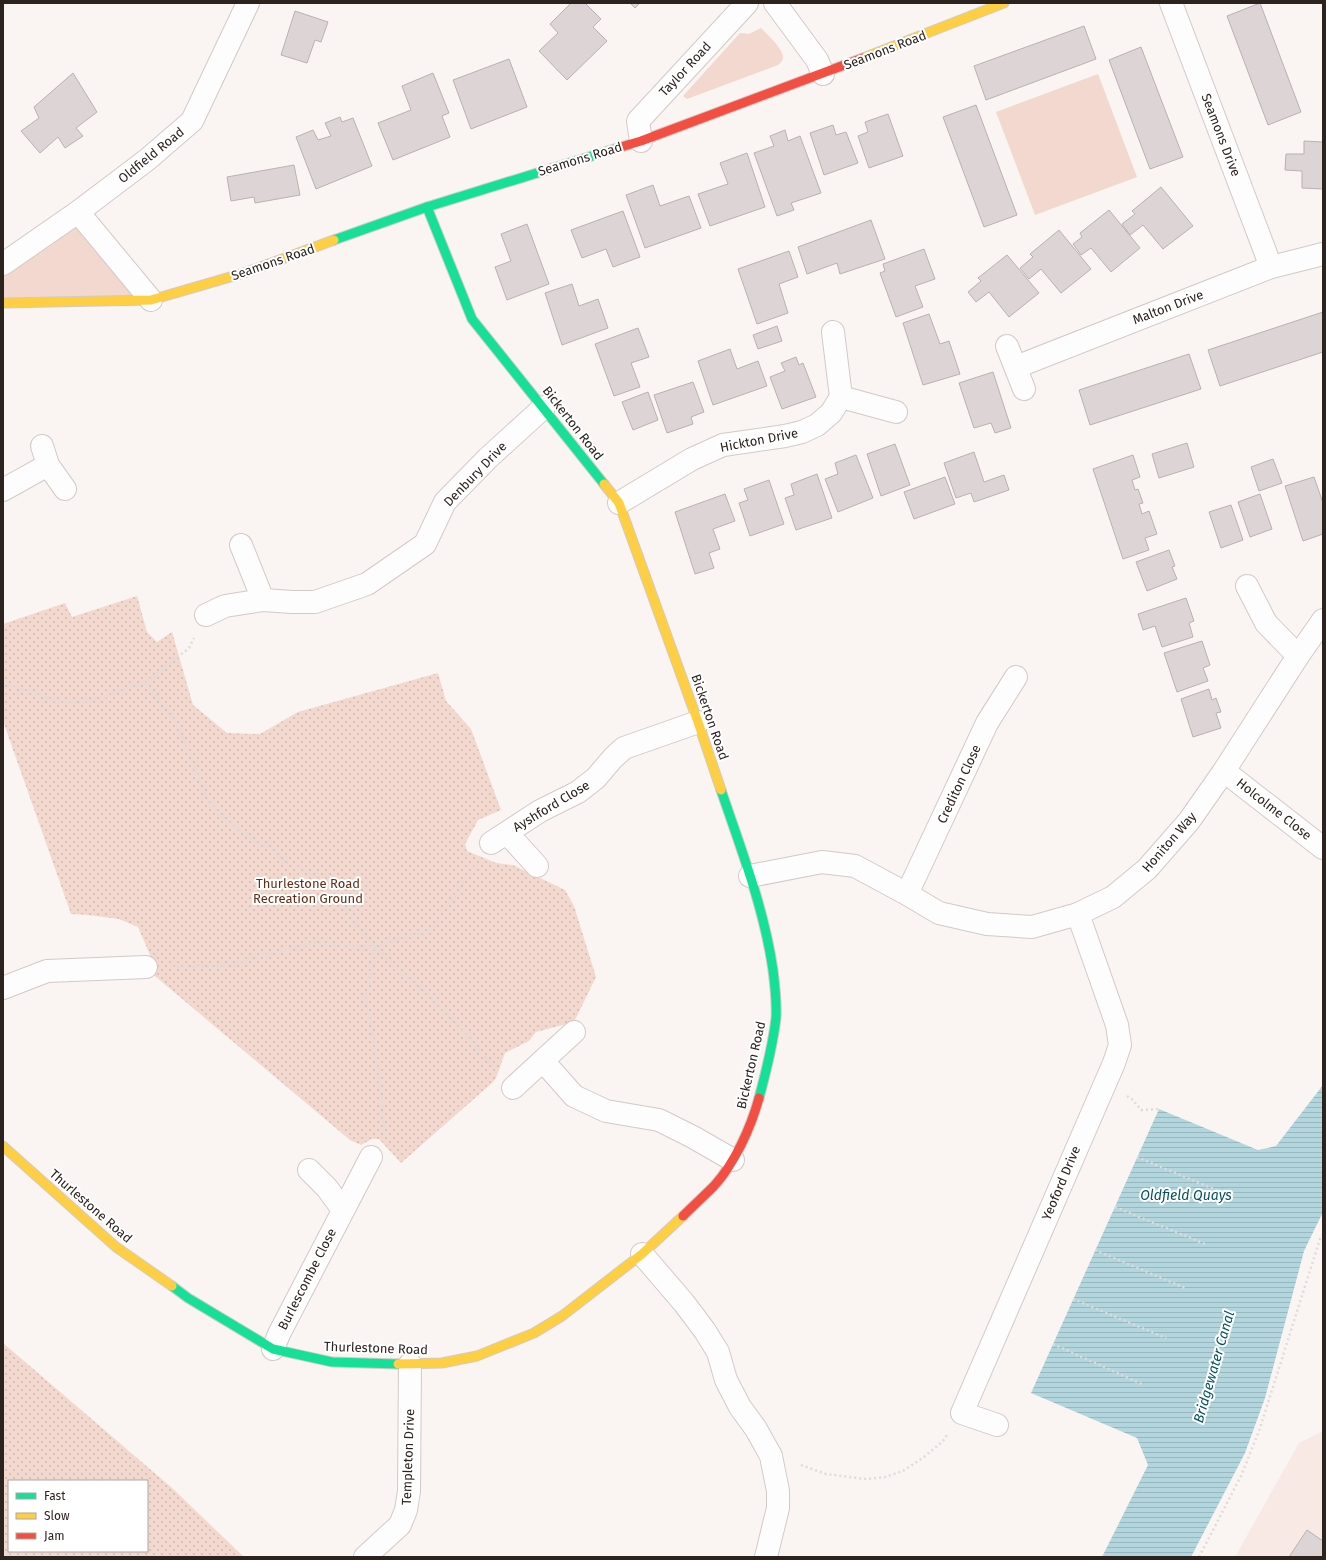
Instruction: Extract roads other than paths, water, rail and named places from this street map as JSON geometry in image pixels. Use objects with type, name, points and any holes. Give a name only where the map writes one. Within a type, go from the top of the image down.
[{"type":"street","name":"Oldfield Road","points":[[3,264],[78,212],[148,160],[192,121],[248,3]]},
{"type":"street","name":"Taylor Road","points":[[641,140],[638,120],[746,3]]},
{"type":"street","points":[[775,3],[817,60],[823,74]]},
{"type":"street","name":"Seamons Road","points":[[3,303],[151,300],[244,273],[427,207],[641,140],[823,74],[1004,3]]},
{"type":"street","name":"Seamons Drive","points":[[1171,3],[1271,267]]},
{"type":"street","name":"Bickerton Road","points":[[427,207],[472,319],[619,502],[698,722],[750,876],[768,938],[776,994],[776,1017],[763,1084],[754,1115],[733,1160],[715,1186],[642,1254]]},
{"type":"street","points":[[78,212],[151,300]]},
{"type":"street","name":"Malton Drive","points":[[1016,367],[1271,267],[1323,254]]},
{"type":"street","points":[[833,332],[841,397],[896,412]]},
{"type":"street","points":[[1007,346],[1024,389]]},
{"type":"street","name":"Hickton Drive","points":[[619,502],[692,459],[723,445],[785,436],[802,432],[817,425],[831,413],[841,397]]},
{"type":"street","name":"Denbury Drive","points":[[206,615],[225,606],[263,600],[315,602],[367,584],[425,544],[445,502],[488,458],[544,407]]},
{"type":"street","points":[[3,490],[45,455],[65,489]]},
{"type":"street","points":[[241,545],[263,600]]},
{"type":"street","points":[[1248,586],[1266,623],[1298,656]]},
{"type":"street","name":"Honiton Way","points":[[750,876],[822,862],[855,866],[939,913],[987,924],[1032,927],[1078,914],[1113,897],[1147,869],[1189,820],[1224,771],[1323,620]]},
{"type":"street","name":"Crediton Close","points":[[907,894],[987,723],[1016,677]]},
{"type":"street","name":"Ayshford Close","points":[[537,866],[499,838],[540,811],[578,792],[596,778],[613,758],[624,748],[698,722]]},
{"type":"street","name":"Holcolme Close","points":[[1224,771],[1323,848]]},
{"type":"street","name":"Yeoford Drive","points":[[997,1425],[962,1413],[1114,1063],[1120,1046],[1117,1025],[1078,914]]},
{"type":"street","points":[[3,988],[47,971],[146,967]]},
{"type":"street","points":[[513,1088],[574,1032]]},
{"type":"street","points":[[543,1061],[574,1096],[606,1111],[659,1120],[693,1137],[733,1160]]},
{"type":"street","name":"Thurlestone Road","points":[[3,1146],[116,1246],[188,1298],[273,1349],[332,1362],[410,1364],[442,1363],[477,1356],[534,1333],[562,1316],[642,1254]]},
{"type":"street","name":"Burlescombe Close","points":[[273,1349],[278,1334],[371,1157]]},
{"type":"street","points":[[309,1170],[328,1188],[343,1210]]},
{"type":"street","points":[[642,1254],[706,1331],[718,1352],[726,1380],[740,1407],[756,1429],[771,1456],[778,1491],[778,1508],[766,1557]]},
{"type":"street","name":"Templeton Drive","points":[[365,1557],[400,1525],[406,1510],[409,1491],[410,1364]]},
{"type":"water","points":[[1323,1085],[1323,1212],[1304,1251],[1265,1398],[1245,1453],[1191,1557],[1102,1557],[1148,1465],[1137,1438],[1031,1393],[1159,1109],[1258,1150],[1276,1146]]},
{"type":"park label","name":"Thurlestone Road Recreation Ground","points":[[308,890]]},
{"type":"water label","name":"Oldfield Quays","points":[[1186,1195]]},
{"type":"water label","name":"Bridgewater Canal","points":[[1214,1367]]}]
